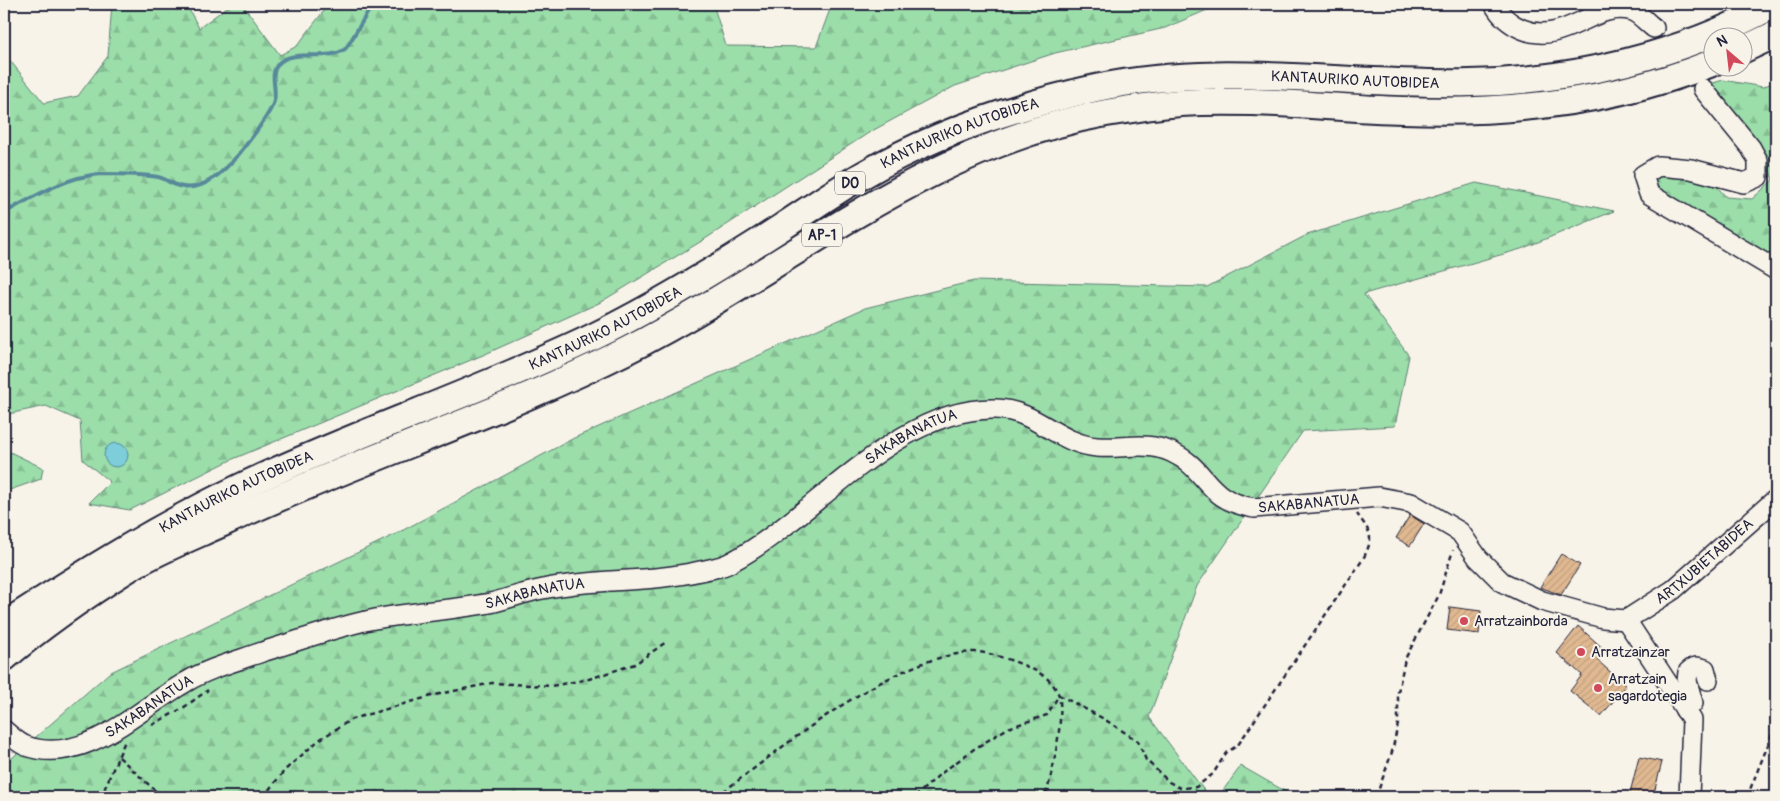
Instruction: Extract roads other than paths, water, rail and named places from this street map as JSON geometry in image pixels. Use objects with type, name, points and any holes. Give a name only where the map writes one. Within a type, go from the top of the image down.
[{"type":"highway","name":"KANTAURIKO AUTOBIDEA","points":[[4,625],[88,569],[245,486],[352,438],[501,378],[592,337],[664,300],[864,174],[954,130],[1024,106],[1101,87],[1177,76],[1262,76],[1470,83],[1546,78],[1622,64],[1688,43],[1751,17],[1775,4]]},
{"type":"highway","points":[[1752,45],[1776,34]]},
{"type":"highway","name":"KANTAURIKO AUTOBIDEA","points":[[4,658],[135,564],[252,509],[360,463],[511,404],[604,362],[690,315],[880,199],[967,155],[1031,131],[1104,114],[1180,103],[1259,102],[1414,111],[1474,111],[1552,106],[1626,90],[1702,65]]},
{"type":"street","points":[[1494,4],[1512,24],[1533,34],[1557,32],[1608,9],[1632,11],[1654,28]]},
{"type":"street","points":[[1703,89],[1751,148],[1758,162],[1758,177],[1744,183],[1691,169],[1658,166],[1643,175],[1649,194],[1776,270]]},
{"type":"street","name":"SAKABANATUA","points":[[4,730],[24,745],[59,750],[93,740],[115,729],[187,681],[222,665],[371,620],[494,602],[544,588],[688,574],[731,563],[786,524],[840,481],[904,436],[956,413],[975,409],[1019,411],[1054,433],[1096,447],[1138,445],[1159,447],[1188,462],[1219,496],[1236,505],[1254,508],[1379,497],[1411,503],[1460,532],[1478,558],[1502,582],[1522,593],[1542,601],[1603,618],[1626,620]]},
{"type":"street","name":"ARTXUBIETABIDEA","points":[[1626,620],[1673,590],[1775,505]]},
{"type":"street","points":[[1626,620],[1692,720],[1689,797]]},
{"type":"street","points":[[1685,710],[1693,703],[1687,681],[1688,672],[1699,666],[1705,669],[1708,680]]},
{"type":"water","points":[[116,443],[125,446],[128,455],[125,464],[116,467],[107,464],[104,455],[107,446]]},
{"type":"waterway","points":[[4,213],[63,183],[101,174],[151,176],[183,187],[199,186],[207,182],[234,160],[267,116],[275,99],[274,73],[278,64],[284,59],[292,57],[329,55],[345,49],[373,4]]},
{"type":"place","name":"Arratzainborda","points":[[1464,621]]},
{"type":"place","name":"Arratzainzar","points":[[1581,652]]},
{"type":"place","name":"Arratzain sagardotegia","points":[[1598,688]]}]
